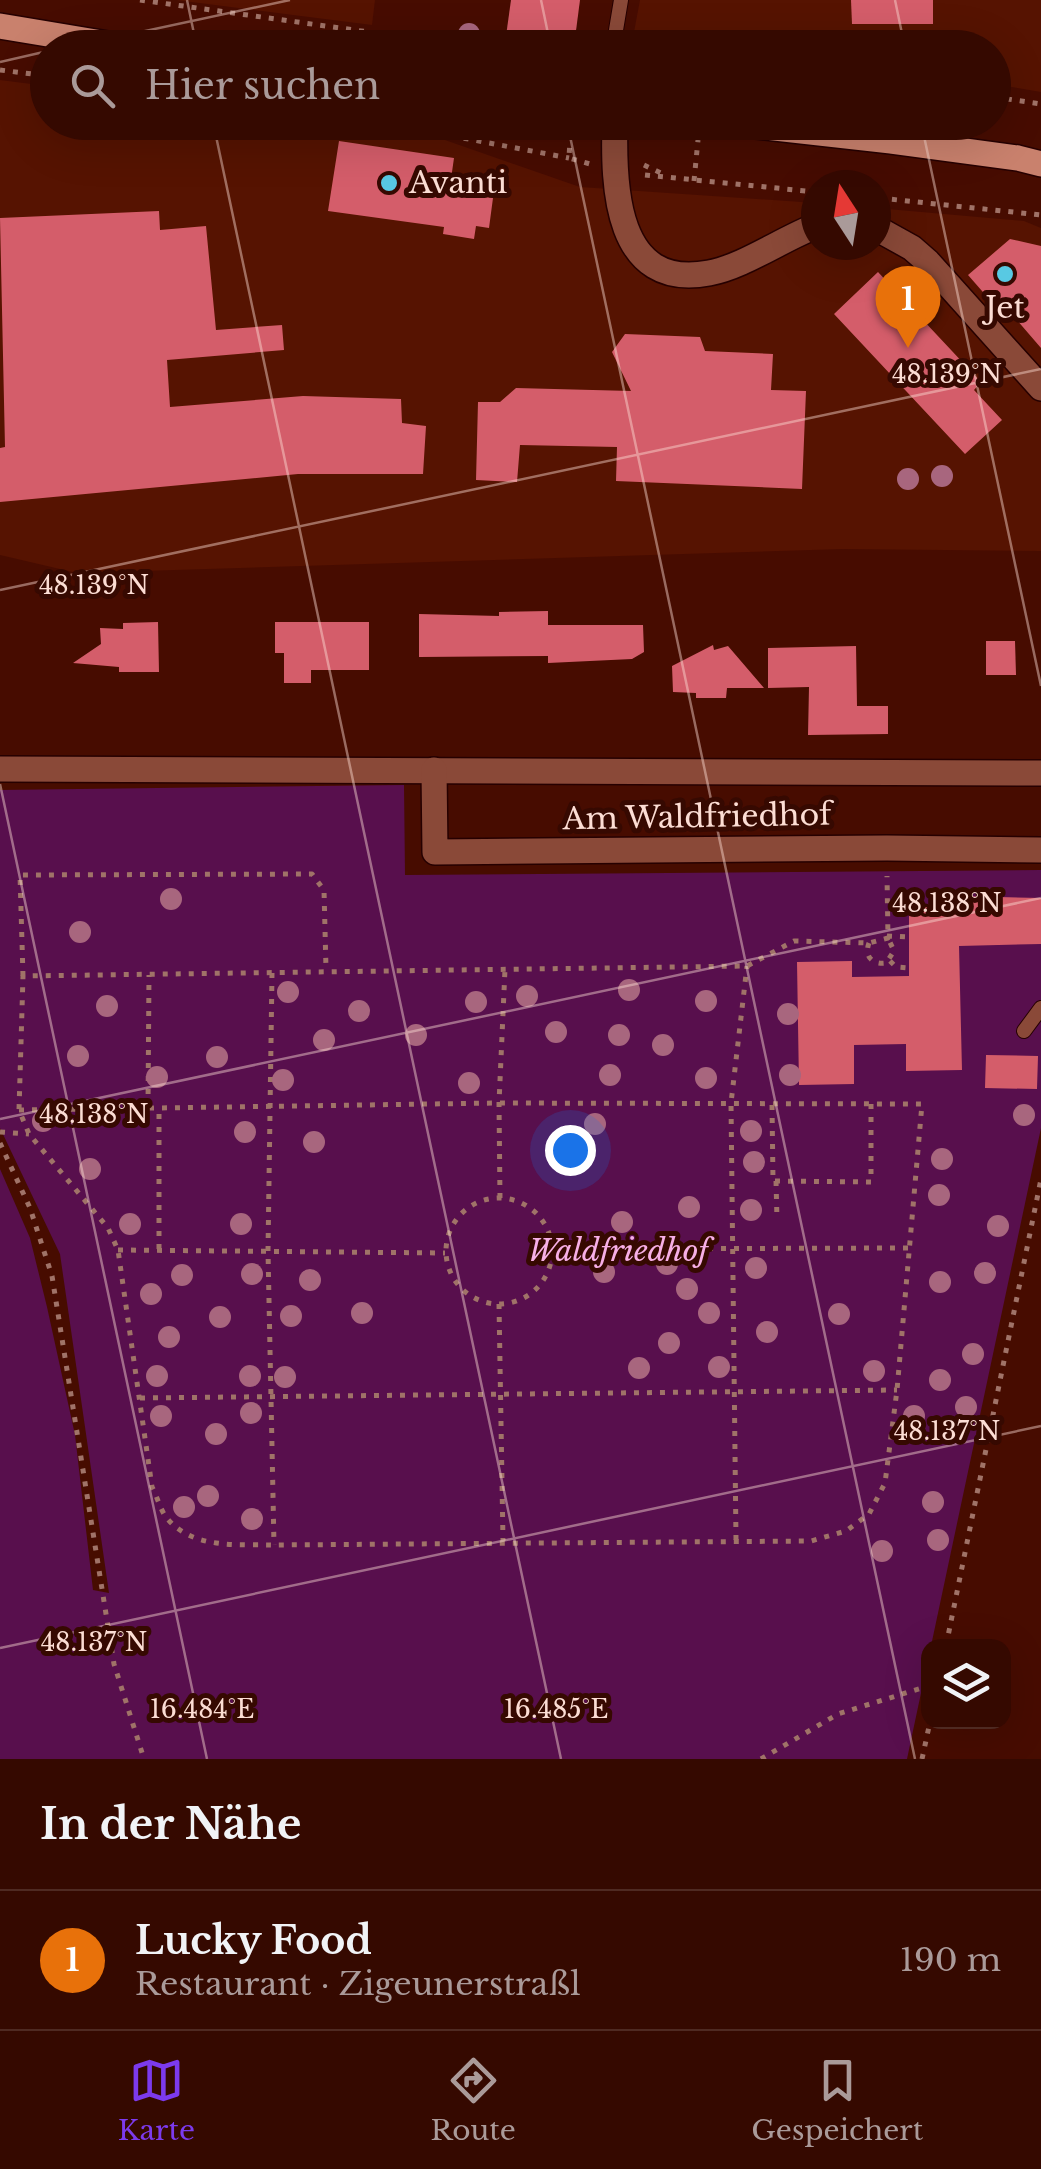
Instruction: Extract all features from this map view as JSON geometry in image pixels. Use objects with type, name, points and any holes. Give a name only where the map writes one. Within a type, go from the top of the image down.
[{"type":"main road","points":[[0,26],[30,31]]},
{"type":"main road","points":[[882,140],[1041,164]]},
{"type":"street","points":[[614,140],[613,171],[623,220],[633,245],[648,263],[678,274],[711,273],[801,233]]},
{"type":"street","points":[[891,236],[928,262],[1041,388]]},
{"type":"street","name":"Am Waldfriedhof","points":[[0,769],[1041,774]]},
{"type":"street","name":"Am Waldfriedhof","points":[[434,770],[434,852],[1041,850]]},
{"type":"lane","points":[[616,30],[621,0]]},
{"type":"lane","points":[[1024,1031],[1041,1008]]},
{"type":"path","points":[[140,0],[354,30]]},
{"type":"path","points":[[0,70],[30,74]]},
{"type":"path","points":[[1011,100],[1041,104]]},
{"type":"path","points":[[465,140],[569,158]]},
{"type":"path","points":[[694,182],[698,140]]},
{"type":"path","points":[[673,179],[801,191]]},
{"type":"path","points":[[891,200],[1041,215]]},
{"type":"path","points":[[869,943],[870,959],[877,964],[890,960],[894,951],[887,937],[887,848]]},
{"type":"path","points":[[20,1110],[922,1104],[890,1463],[880,1497],[869,1514],[846,1531],[812,1541],[274,1545],[218,1544],[191,1537],[166,1517],[152,1487],[118,1250],[108,1228],[29,1134],[20,1110],[20,875],[312,874],[324,890],[326,970]]},
{"type":"path","points":[[22,976],[747,966],[794,941],[869,943],[887,937],[909,937]]},
{"type":"path","points":[[890,960],[896,967],[909,968]]},
{"type":"path","points":[[736,1540],[731,1103],[747,966]]},
{"type":"path","points":[[500,1198],[499,1104],[505,969]]},
{"type":"path","points":[[272,974],[268,1251],[274,1545]]},
{"type":"path","points":[[148,975],[148,1108]]},
{"type":"path","points":[[772,1104],[777,1220]]},
{"type":"path","points":[[776,1181],[871,1182],[872,1104]]},
{"type":"path","points":[[159,1250],[160,1107]]},
{"type":"path","points":[[0,1132],[29,1134]]},
{"type":"path","points":[[0,1143],[30,1208],[52,1276],[114,1664],[144,1759]]},
{"type":"path","points":[[947,1639],[1041,1179]]},
{"type":"path","points":[[500,1198],[520,1202],[536,1213],[548,1230],[552,1249],[546,1276],[537,1288],[526,1296],[499,1304],[467,1293],[452,1276],[446,1253],[449,1232],[460,1214],[478,1202],[500,1198]]},
{"type":"path","points":[[552,1249],[908,1248]]},
{"type":"path","points":[[118,1250],[446,1253]]},
{"type":"path","points":[[499,1304],[503,1542]]},
{"type":"path","points":[[139,1398],[897,1390]]},
{"type":"path","points":[[761,1759],[838,1714],[921,1688]]},
{"type":"path","points":[[922,1759],[928,1729]]},
{"type":"shaded area","points":[[176,0],[375,0],[372,25]]},
{"type":"shaded area","points":[[640,0],[1041,0],[1041,92],[1011,87],[1011,30],[634,30]]},
{"type":"shaded area","points":[[0,80],[30,84],[30,140],[445,140],[580,187],[801,202],[801,260],[891,260],[891,209],[1024,221],[1041,228],[1041,551],[843,549],[77,573],[0,555]]},
{"type":"green space","name":"Waldfriedhof","points":[[404,785],[405,875],[1041,870],[1041,1128],[932,1639],[921,1639],[921,1693],[907,1759],[0,1759],[0,1169],[30,1238],[47,1307],[75,1435],[93,1590],[109,1593],[60,1254],[0,1128],[0,790]]},
{"type":"building","points":[[511,0],[580,0],[576,30],[507,30]]},
{"type":"building","points":[[851,0],[933,0],[933,24],[852,24]]},
{"type":"building","points":[[339,141],[454,158],[449,193],[493,198],[489,228],[476,226],[474,239],[443,234],[444,227],[328,211]]},
{"type":"building","points":[[159,211],[160,230],[206,226],[216,330],[282,325],[284,350],[167,360],[170,407],[303,396],[401,399],[402,423],[426,426],[423,474],[298,474],[0,502],[0,448],[5,447],[0,218]]},
{"type":"building","name":"Jet","points":[[1010,239],[1041,246],[1041,348],[1003,304],[996,307],[968,275]]},
{"type":"building","points":[[878,272],[981,382],[974,390],[1002,420],[965,454],[834,314]]},
{"type":"building","points":[[625,334],[700,337],[705,351],[773,354],[771,390],[806,391],[802,489],[616,481],[617,447],[520,445],[517,482],[476,480],[478,402],[500,402],[516,388],[631,391],[612,352]]},
{"type":"building","points":[[548,611],[548,625],[643,625],[644,652],[632,659],[548,663],[548,656],[419,657],[419,614],[499,616],[499,612]]},
{"type":"building","points":[[158,622],[159,672],[119,672],[119,667],[73,663],[101,644],[100,628],[123,629],[123,623]]},
{"type":"building","points":[[275,622],[369,622],[369,670],[311,670],[311,683],[284,683],[284,653],[275,653]]},
{"type":"building","points":[[986,641],[1015,641],[1016,675],[986,675]]},
{"type":"building","points":[[713,645],[714,650],[728,646],[764,688],[727,688],[726,698],[696,698],[696,693],[673,692],[672,666]]},
{"type":"building","points":[[856,646],[857,706],[888,706],[888,734],[808,735],[809,687],[768,688],[768,648]]},
{"type":"building","points":[[959,896],[1041,898],[1041,944],[959,946],[962,1070],[906,1071],[906,1044],[854,1045],[854,1084],[799,1085],[797,962],[852,961],[852,977],[909,976],[909,905],[959,904]]},
{"type":"building","points":[[986,1055],[1038,1056],[1037,1089],[985,1088]]},
{"type":"place","name":"Avanti","points":[[389,183]]},
{"type":"place","name":"Jet","points":[[1005,274]]},
{"type":"place","name":"Lucky Food","points":[[908,348]]}]
